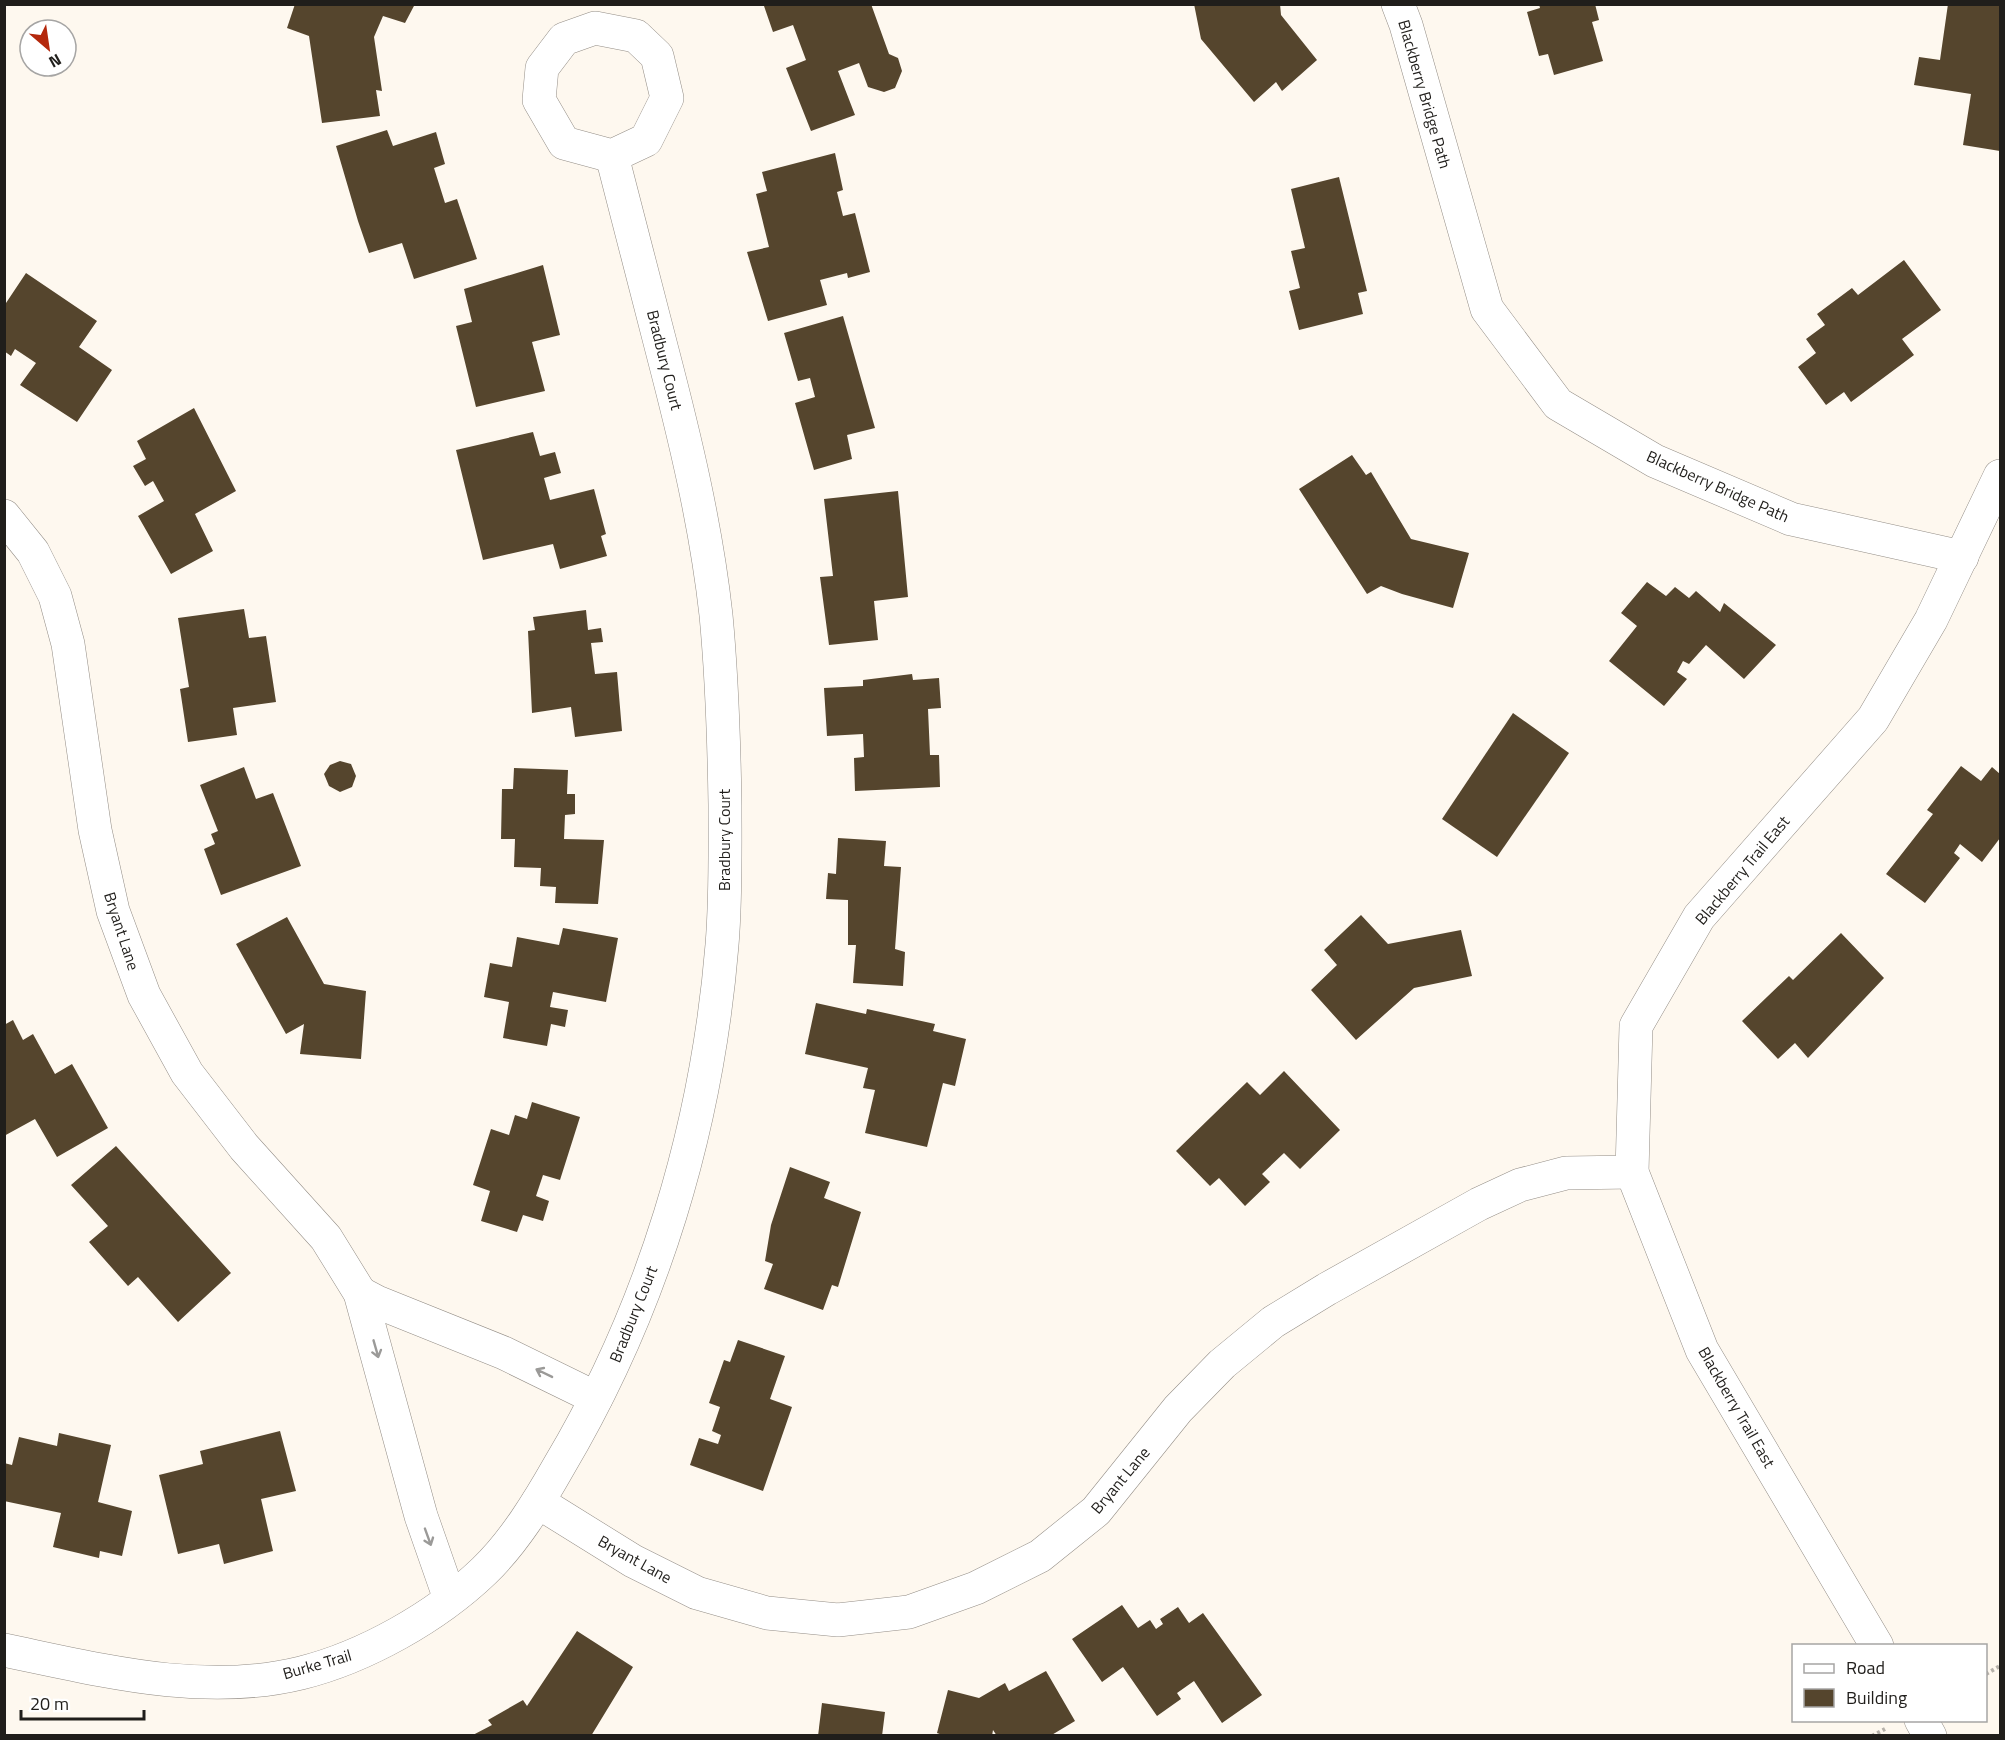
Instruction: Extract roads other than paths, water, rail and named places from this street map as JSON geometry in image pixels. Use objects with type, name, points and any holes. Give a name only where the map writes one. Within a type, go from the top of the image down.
[{"type":"street","name":"Blackberry Bridge Path","points":[[1398,4],[1487,309],[1557,404],[1655,461],[1791,519],[1962,557]]},
{"type":"street","name":"Bradbury Court","points":[[538,1502],[581,1429],[618,1352],[651,1274],[677,1194],[698,1112],[712,1027],[722,944],[725,855],[722,691],[716,615],[706,539],[689,454],[612,156]]},
{"type":"street","name":"Blackberry Trail East","points":[[1876,1644],[1702,1350],[1632,1172],[1636,1026],[1699,918],[1873,719],[1931,620],[2001,476]]},
{"type":"street","name":"Bryant Lane","points":[[4,516],[33,552],[55,596],[68,644],[95,830],[113,911],[144,995],[187,1073],[244,1147],[326,1238],[360,1293],[421,1516],[450,1599]]},
{"type":"street","name":"Bryant Lane","points":[[538,1502],[633,1561],[697,1593],[747,1608],[767,1613],[838,1620],[909,1612],[976,1588],[1040,1556],[1096,1511],[1178,1409],[1222,1364],[1273,1322],[1300,1305],[1469,1209],[1520,1185],[1566,1173],[1632,1172]]},
{"type":"street","points":[[360,1293],[504,1353],[596,1398]]},
{"type":"street","name":"Burke Trail","points":[[4,1650],[121,1674],[188,1683],[256,1679],[299,1673],[340,1660],[396,1633],[450,1599],[485,1570],[538,1502]]},
{"type":"street","points":[[1922,1722],[1930,1736]]}]
